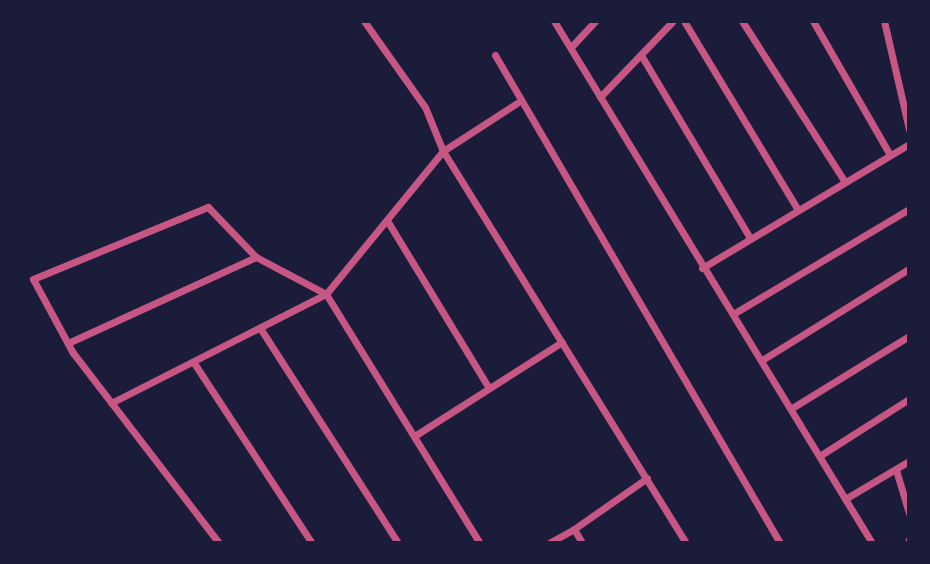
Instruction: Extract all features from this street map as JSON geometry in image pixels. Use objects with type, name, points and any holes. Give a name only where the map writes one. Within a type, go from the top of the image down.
[{"type":"street","points":[[365,21],[425,107],[443,151],[687,543]]},
{"type":"street","points":[[554,21],[572,46],[702,268],[792,408],[872,543]]},
{"type":"street","points":[[572,46],[596,21]]},
{"type":"street","points":[[600,97],[673,21]]},
{"type":"street","points":[[684,21],[797,208]]},
{"type":"street","points":[[741,21],[843,180]]},
{"type":"street","points":[[813,21],[889,153]]},
{"type":"street","points":[[884,21],[909,129]]},
{"type":"street","points":[[495,55],[517,103],[780,543]]},
{"type":"street","points":[[641,55],[750,238]]},
{"type":"street","points":[[111,403],[262,331],[326,294],[388,222],[443,151],[517,103]]},
{"type":"street","points":[[702,268],[843,180],[909,144]]},
{"type":"street","points":[[219,543],[68,343],[33,279],[208,207],[256,257],[326,294],[416,435],[480,543]]},
{"type":"street","points":[[733,314],[909,209]]},
{"type":"street","points":[[388,222],[487,385]]},
{"type":"street","points":[[68,343],[256,257]]},
{"type":"street","points":[[762,360],[909,269]]},
{"type":"street","points":[[262,331],[398,543]]},
{"type":"street","points":[[792,408],[909,336]]},
{"type":"street","points":[[416,435],[487,385],[562,342]]},
{"type":"street","points":[[194,363],[312,543]]},
{"type":"street","points":[[821,455],[909,399]]},
{"type":"street","points":[[845,499],[909,461]]},
{"type":"street","points":[[896,470],[909,513]]},
{"type":"street","points":[[549,543],[647,478]]},
{"type":"street","points":[[574,528],[582,543]]}]
